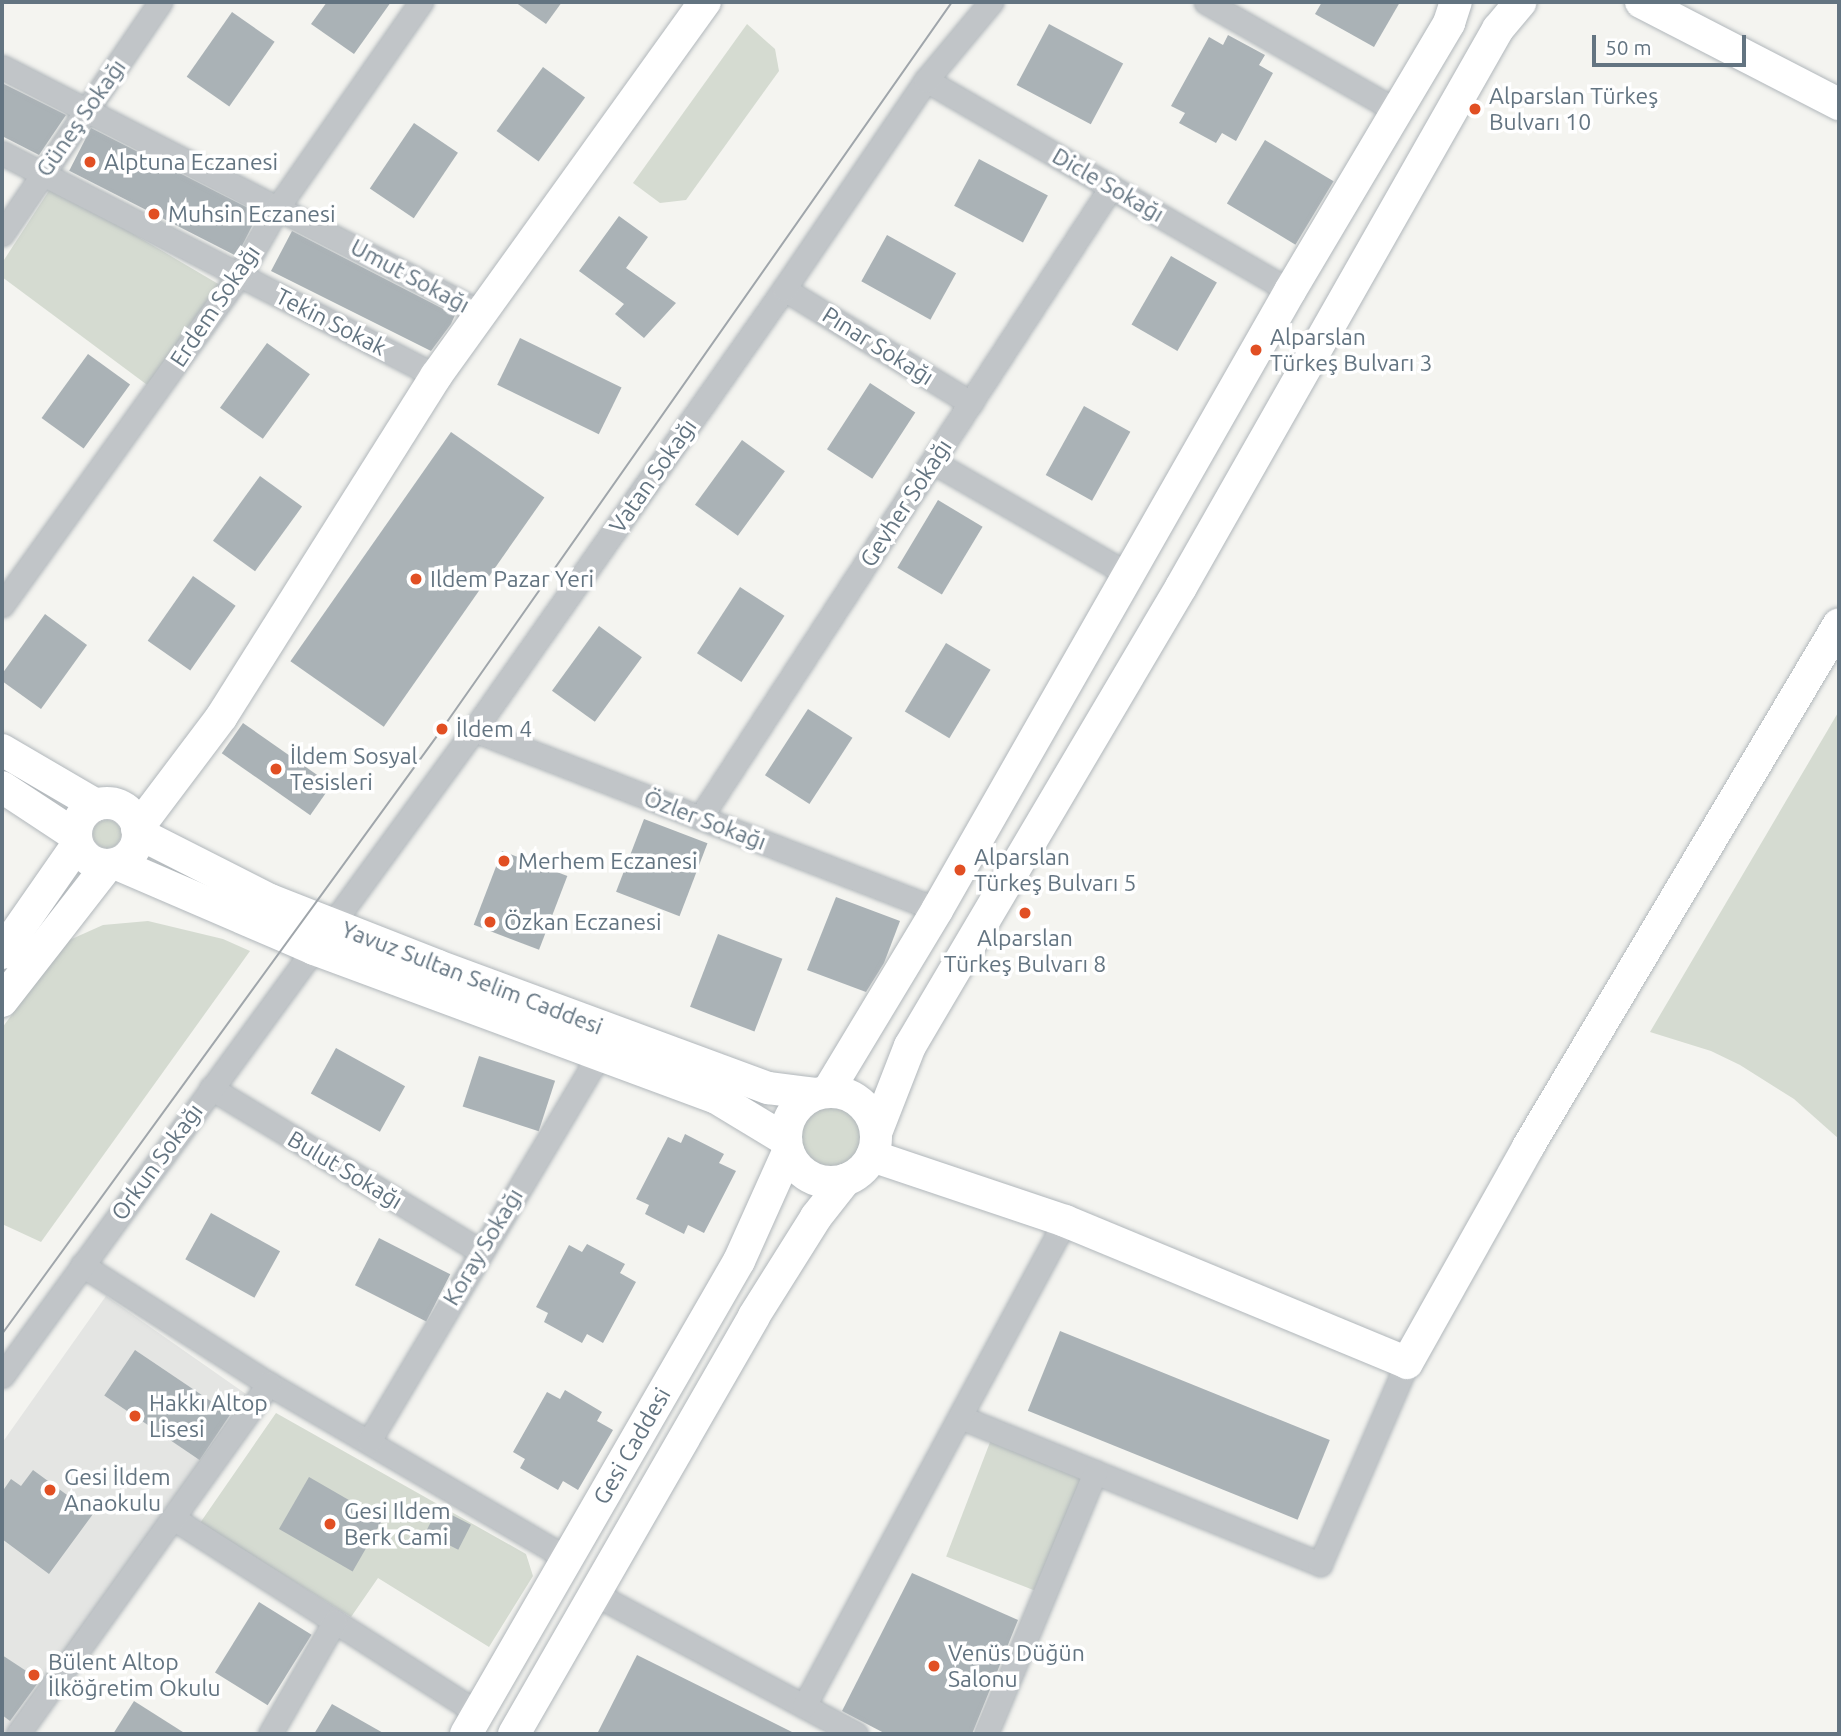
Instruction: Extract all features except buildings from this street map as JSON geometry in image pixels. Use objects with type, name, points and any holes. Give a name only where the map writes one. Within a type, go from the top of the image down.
[{"type":"main road","points":[[2,1001],[112,864],[132,852],[137,831],[222,716],[436,376],[705,2]]},
{"type":"main road","points":[[1456,2],[1449,23],[1290,291],[937,910],[822,1092],[797,1107],[790,1117],[787,1146],[801,1171],[811,1177],[822,1181],[846,1180],[866,1166],[910,1046],[1181,587],[1497,29],[1521,2]]},
{"type":"main road","points":[[1641,2],[1711,35],[1839,104]]},
{"type":"main road","points":[[1682,2],[1718,27],[1839,84]]},
{"type":"main road","points":[[874,1145],[1407,1363],[1534,1136],[1839,624]]},
{"type":"main road","points":[[2,953],[76,840],[81,817],[101,804],[139,789],[167,771],[222,716]]},
{"type":"main road","points":[[2,750],[101,804],[124,808],[131,815],[137,831]]},
{"type":"main road","points":[[2,787],[76,840],[89,860],[112,864]]},
{"type":"main road","name":"Yavuz Sultan Selim Caddesi","points":[[137,831],[270,900],[323,937],[600,1054],[715,1097],[787,1146]]},
{"type":"main road","name":"Yavuz Sultan Selim Caddesi","points":[[112,864],[768,1088],[822,1092]]},
{"type":"main road","points":[[822,1092],[851,1096],[861,1102],[874,1122],[874,1145]]},
{"type":"main road","name":"Gesi Caddesi","points":[[472,1723],[739,1261],[787,1146]]},
{"type":"main road","name":"Gesi Caddesi","points":[[514,1734],[754,1316],[816,1217],[846,1180]]},
{"type":"street","name":"Güneş Sokağı","points":[[2,234],[160,2]]},
{"type":"street","name":"Erdem Sokağı","points":[[2,605],[240,275],[278,207],[421,2]]},
{"type":"street","name":"Vatan Sokağı","points":[[323,937],[474,730],[784,289],[926,79],[991,2]]},
{"type":"street","points":[[1206,2],[1397,111]]},
{"type":"street","name":"Umut Sokağı","points":[[2,67],[482,313]]},
{"type":"street","name":"Dicle Sokağı","points":[[926,79],[1290,291]]},
{"type":"street","name":"Tekin Sokak","points":[[2,153],[436,376]]},
{"type":"street","name":"Gevher Sokağı","points":[[700,818],[1111,187]]},
{"type":"street","name":"Pınar Sokağı","points":[[784,289],[971,403]]},
{"type":"street","points":[[933,462],[1128,574]]},
{"type":"street","name":"Özler Sokağı","points":[[474,730],[937,910]]},
{"type":"street","name":"Orkun Sokağı","points":[[2,1376],[323,937]]},
{"type":"street","name":"Koray Sokağı","points":[[369,1441],[600,1054]]},
{"type":"street","name":"Bulut Sokağı","points":[[211,1088],[480,1251]]},
{"type":"street","points":[[804,1706],[1065,1221]]},
{"type":"street","points":[[82,1265],[269,1384],[567,1558]]},
{"type":"street","points":[[960,1417],[1320,1564],[1407,1363]]},
{"type":"street","points":[[18,1734],[269,1384]]},
{"type":"street","points":[[986,1734],[1095,1472]]},
{"type":"street","points":[[173,1518],[335,1621],[472,1723]]},
{"type":"street","points":[[595,1594],[856,1734]]},
{"type":"street","points":[[270,1734],[335,1621]]},
{"type":"shaded area","points":[[747,24],[775,49],[779,71],[686,200],[660,203],[633,183]]},
{"type":"shaded area","points":[[52,186],[220,285],[150,387],[2,277],[2,263]]},
{"type":"shaded area","points":[[1839,711],[1839,1139],[1794,1099],[1740,1065],[1711,1051],[1650,1032]]},
{"type":"shaded area","points":[[107,820],[117,824],[121,834],[117,844],[107,848],[97,844],[93,834],[97,824]]},
{"type":"shaded area","points":[[148,921],[223,939],[250,951],[41,1242],[2,1224],[2,1028],[65,942],[103,925]]},
{"type":"shaded area","points":[[831,1105],[849,1111],[857,1119],[863,1137],[857,1155],[849,1163],[831,1169],[813,1163],[805,1155],[799,1137],[805,1119],[813,1111]]},
{"type":"shaded area","points":[[106,1296],[259,1403],[25,1734],[2,1734],[2,1443]]},
{"type":"shaded area","points":[[276,1413],[526,1554],[533,1576],[489,1647],[378,1578],[351,1617],[200,1523]]},
{"type":"shaded area","points":[[992,1437],[1101,1479],[1055,1598],[946,1556]]},
{"type":"tram line","points":[[2,1334],[442,729],[952,2]]},
{"type":"place","name":"Alparslan Türkeş Bulvarı 10","points":[[1475,109]]},
{"type":"place","name":"Alptuna Eczanesi","points":[[90,162]]},
{"type":"place","name":"Muhsin Eczanesi","points":[[154,214]]},
{"type":"place","name":"Alparslan Türkeş Bulvarı 3","points":[[1256,350]]},
{"type":"place","name":"Ildem Pazar Yeri","points":[[416,579]]},
{"type":"place","name":"İldem 4","points":[[442,729]]},
{"type":"place","name":"İldem Sosyal Tesisleri","points":[[276,769]]},
{"type":"place","name":"Merhem Eczanesi","points":[[504,861]]},
{"type":"place","name":"Alparslan Türkeş Bulvarı 5","points":[[960,870]]},
{"type":"place","name":"Alparslan Türkeş Bulvarı 8","points":[[1025,913]]},
{"type":"place","name":"Özkan Eczanesi","points":[[490,922]]},
{"type":"place","name":"Hakkı Altop Lisesi","points":[[135,1416]]},
{"type":"place","name":"Gesi İldem Anaokulu","points":[[50,1490]]},
{"type":"place","name":"Gesi Ildem Berk Cami","points":[[330,1524]]},
{"type":"place","name":"Venüs Düğün Salonu","points":[[934,1666]]},
{"type":"place","name":"Bülent Altop İlköğretim Okulu","points":[[34,1675]]}]
